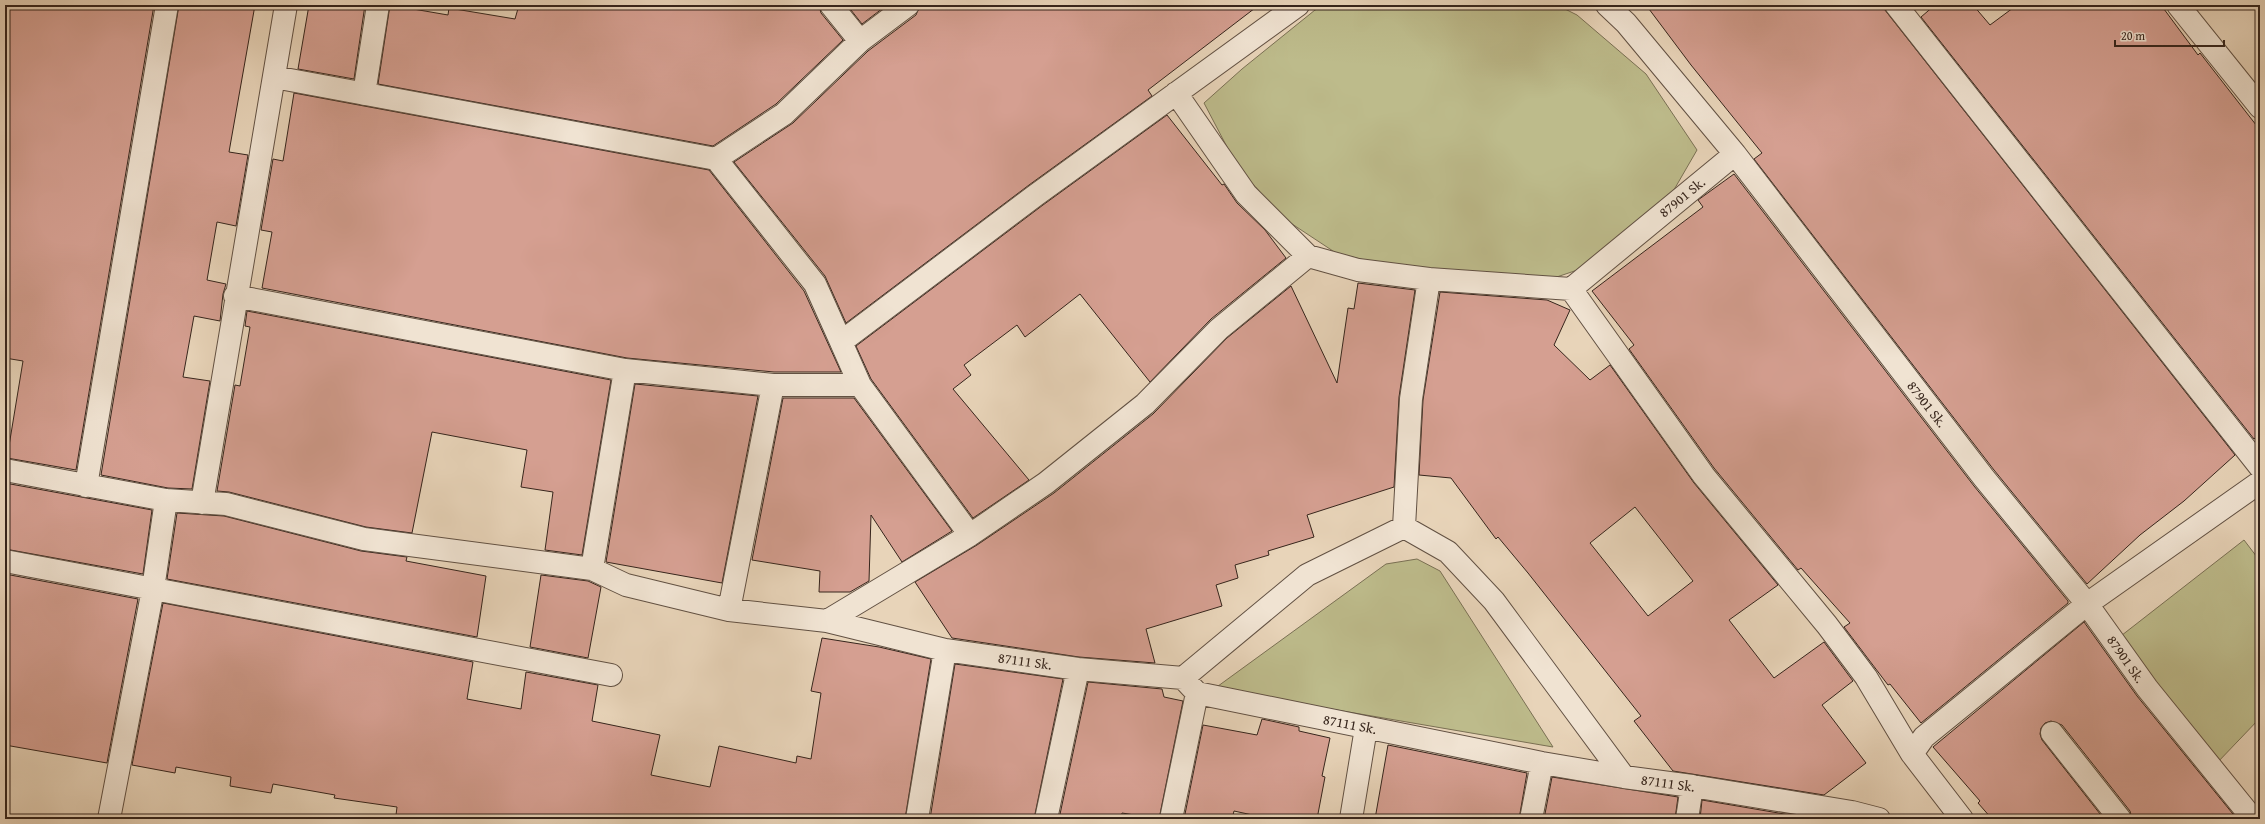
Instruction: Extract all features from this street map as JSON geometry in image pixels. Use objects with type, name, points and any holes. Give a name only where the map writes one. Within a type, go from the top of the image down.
[{"type":"street","points":[[86,486],[167,5]]},
{"type":"street","points":[[202,503],[235,296],[286,5]]},
{"type":"street","points":[[364,94],[378,5]]},
{"type":"street","points":[[831,5],[860,41]]},
{"type":"street","points":[[716,159],[784,114],[860,41],[908,5]]},
{"type":"street","points":[[841,342],[1036,196],[1298,5]]},
{"type":"street","points":[[1607,5],[1626,23],[1735,154]]},
{"type":"street","points":[[1896,5],[2260,467]]},
{"type":"street","points":[[2178,5],[2260,107]]},
{"type":"street","points":[[274,77],[716,159],[815,284],[860,385],[970,535]]},
{"type":"street","points":[[1176,94],[1246,194],[1308,256],[1358,270],[1429,279],[1570,288],[1704,476],[1827,625],[1866,677],[1912,754],[1962,819]]},
{"type":"street","name":"87901 Sk.","points":[[1570,288],[1735,154],[1984,478],[2087,604],[2147,688],[2253,819]]},
{"type":"street","points":[[827,621],[970,535],[1046,483],[1145,404],[1218,329],[1308,256]]},
{"type":"street","points":[[1404,527],[1411,399],[1429,279]]},
{"type":"street","points":[[235,296],[625,370],[773,385],[860,385]]},
{"type":"street","points":[[592,569],[625,370]]},
{"type":"street","points":[[729,610],[773,385]]},
{"type":"street","name":"87111 Sk.","points":[[5,470],[166,500],[226,504],[364,538],[592,569],[626,585],[729,610],[827,621],[945,650],[1190,686],[1366,728],[1542,763],[1624,777],[1692,786],[1851,816],[1879,819]]},
{"type":"street","points":[[1912,754],[1924,737],[2087,604],[2260,482]]},
{"type":"street","points":[[109,819],[153,589],[166,500]]},
{"type":"street","points":[[1171,819],[1190,686],[1307,575],[1404,527]]},
{"type":"street","points":[[1404,527],[1448,552],[1494,601],[1624,777]]},
{"type":"street","points":[[5,561],[611,675]]},
{"type":"street","points":[[917,819],[945,650]]},
{"type":"street","points":[[1046,819],[1078,669]]},
{"type":"street","points":[[1351,819],[1366,728]]},
{"type":"street","points":[[2052,733],[2120,819]]},
{"type":"street","points":[[1531,819],[1542,763]]},
{"type":"street","points":[[1687,819],[1692,786]]},
{"type":"shaded area","points":[[1328,5],[1557,5],[1577,15],[1646,74],[1697,150],[1664,207],[1601,262],[1542,282],[1425,275],[1336,253],[1283,218],[1237,166],[1204,103],[1242,69],[1315,10]]},
{"type":"shaded area","points":[[2244,540],[2260,561],[2260,718],[2216,764],[2117,639]]},
{"type":"shaded area","points":[[1417,559],[1440,571],[1553,747],[1214,689],[1386,564]]},
{"type":"building","points":[[5,5],[154,5],[76,470],[7,458],[23,361],[5,358]]},
{"type":"building","points":[[179,5],[255,5],[229,152],[248,155],[236,226],[217,222],[207,280],[226,284],[223,294],[220,321],[194,316],[183,377],[210,381],[192,489],[168,488],[101,475]]},
{"type":"building","points":[[309,5],[365,5],[354,79],[298,69]]},
{"type":"building","points":[[390,5],[448,15],[449,8],[515,19],[519,5],[819,5],[821,13],[843,40],[776,104],[713,146],[378,84]]},
{"type":"building","points":[[847,5],[887,5],[862,24]]},
{"type":"building","points":[[920,5],[1259,5],[1148,90],[1152,96],[1029,185],[846,323],[825,276],[734,162],[793,123],[868,51],[916,15]]},
{"type":"building","points":[[1646,5],[1881,5],[2235,455],[2184,501],[2140,535],[2087,584],[1994,470],[1754,159],[1762,153],[1691,65]]},
{"type":"building","points":[[1935,5],[1973,5],[1990,25],[2017,5],[2161,5],[2198,55],[2200,53],[2260,130],[2260,433],[2254,439],[1921,17]]},
{"type":"building","points":[[294,93],[709,170],[804,291],[841,372],[774,372],[627,358],[262,288],[272,232],[261,230],[273,159],[283,161]]},
{"type":"building","points":[[1167,115],[1222,185],[1224,184],[1237,203],[1265,230],[1286,258],[1211,319],[1150,382],[1080,294],[1025,337],[1017,325],[964,365],[971,375],[953,389],[1029,480],[973,518],[871,379],[856,346],[1043,205]]},
{"type":"building","points":[[1734,174],[1974,486],[2068,601],[2068,603],[1921,723],[1890,684],[1888,685],[1844,627],[1850,623],[1801,568],[1798,570],[1714,468],[1629,349],[1634,345],[1592,291],[1703,207],[1698,200]]},
{"type":"building","points":[[1358,283],[1415,290],[1399,397],[1394,487],[1307,515],[1314,537],[1268,551],[1269,555],[1235,565],[1238,578],[1216,585],[1222,606],[1146,629],[1155,663],[1079,657],[952,638],[915,582],[977,545],[1054,493],[1153,414],[1227,338],[1291,286],[1337,383],[1348,308],[1354,309]]},
{"type":"building","points":[[1440,292],[1547,300],[1570,310],[1554,345],[1590,380],[1610,365],[1694,483],[1778,585],[1729,620],[1774,678],[1824,642],[1853,681],[1822,705],[1866,763],[1824,795],[1673,771],[1634,721],[1641,716],[1528,573],[1498,537],[1496,539],[1451,478],[1419,475],[1423,400]],"holes":[[[1635,507],[1693,581],[1648,616],[1590,543]]]},
{"type":"building","points":[[247,311],[611,380],[582,555],[545,550],[553,492],[521,487],[527,450],[432,432],[412,533],[366,527],[229,492],[217,491],[235,385],[240,386],[250,327],[245,326]]},
{"type":"building","points":[[635,384],[758,396],[722,583],[606,562]]},
{"type":"building","points":[[783,398],[854,398],[952,531],[902,562],[871,515],[869,581],[850,592],[819,592],[820,571],[752,560]]},
{"type":"building","points":[[5,483],[152,510],[143,574],[5,549]]},
{"type":"building","points":[[177,513],[224,516],[361,551],[407,557],[406,561],[486,576],[477,637],[167,579]]},
{"type":"building","points":[[5,574],[138,599],[107,763],[5,745]]},
{"type":"building","points":[[541,575],[588,581],[601,587],[588,658],[530,647]]},
{"type":"building","points":[[163,603],[473,662],[467,699],[521,709],[526,672],[598,685],[592,721],[660,735],[651,775],[710,787],[719,746],[796,763],[797,756],[811,759],[821,693],[811,691],[822,638],[879,647],[931,659],[905,819],[418,819],[396,815],[397,807],[334,798],[335,795],[273,784],[271,793],[230,786],[231,777],[176,767],[175,773],[132,765]]},
{"type":"building","points":[[2084,622],[2137,696],[2237,819],[2132,819],[2130,811],[2062,725],[2051,721],[2045,723],[2041,728],[2040,734],[2042,740],[2104,819],[1992,819],[1978,803],[1980,801],[1933,747]]},
{"type":"building","points":[[955,664],[1063,679],[1034,819],[930,819]]},
{"type":"building","points":[[1088,682],[1162,689],[1164,697],[1183,701],[1159,819],[1122,813],[1121,819],[1059,819]]},
{"type":"building","points":[[1262,719],[1299,727],[1299,731],[1330,738],[1322,776],[1325,777],[1317,819],[1271,819],[1234,811],[1232,819],[1184,819],[1203,725],[1257,735]]},
{"type":"building","points":[[1388,745],[1527,773],[1519,819],[1375,819]]},
{"type":"building","points":[[1552,777],[1678,797],[1675,819],[1544,819]]},
{"type":"building","points":[[1702,800],[1796,816],[1791,819],[1700,819]]}]
